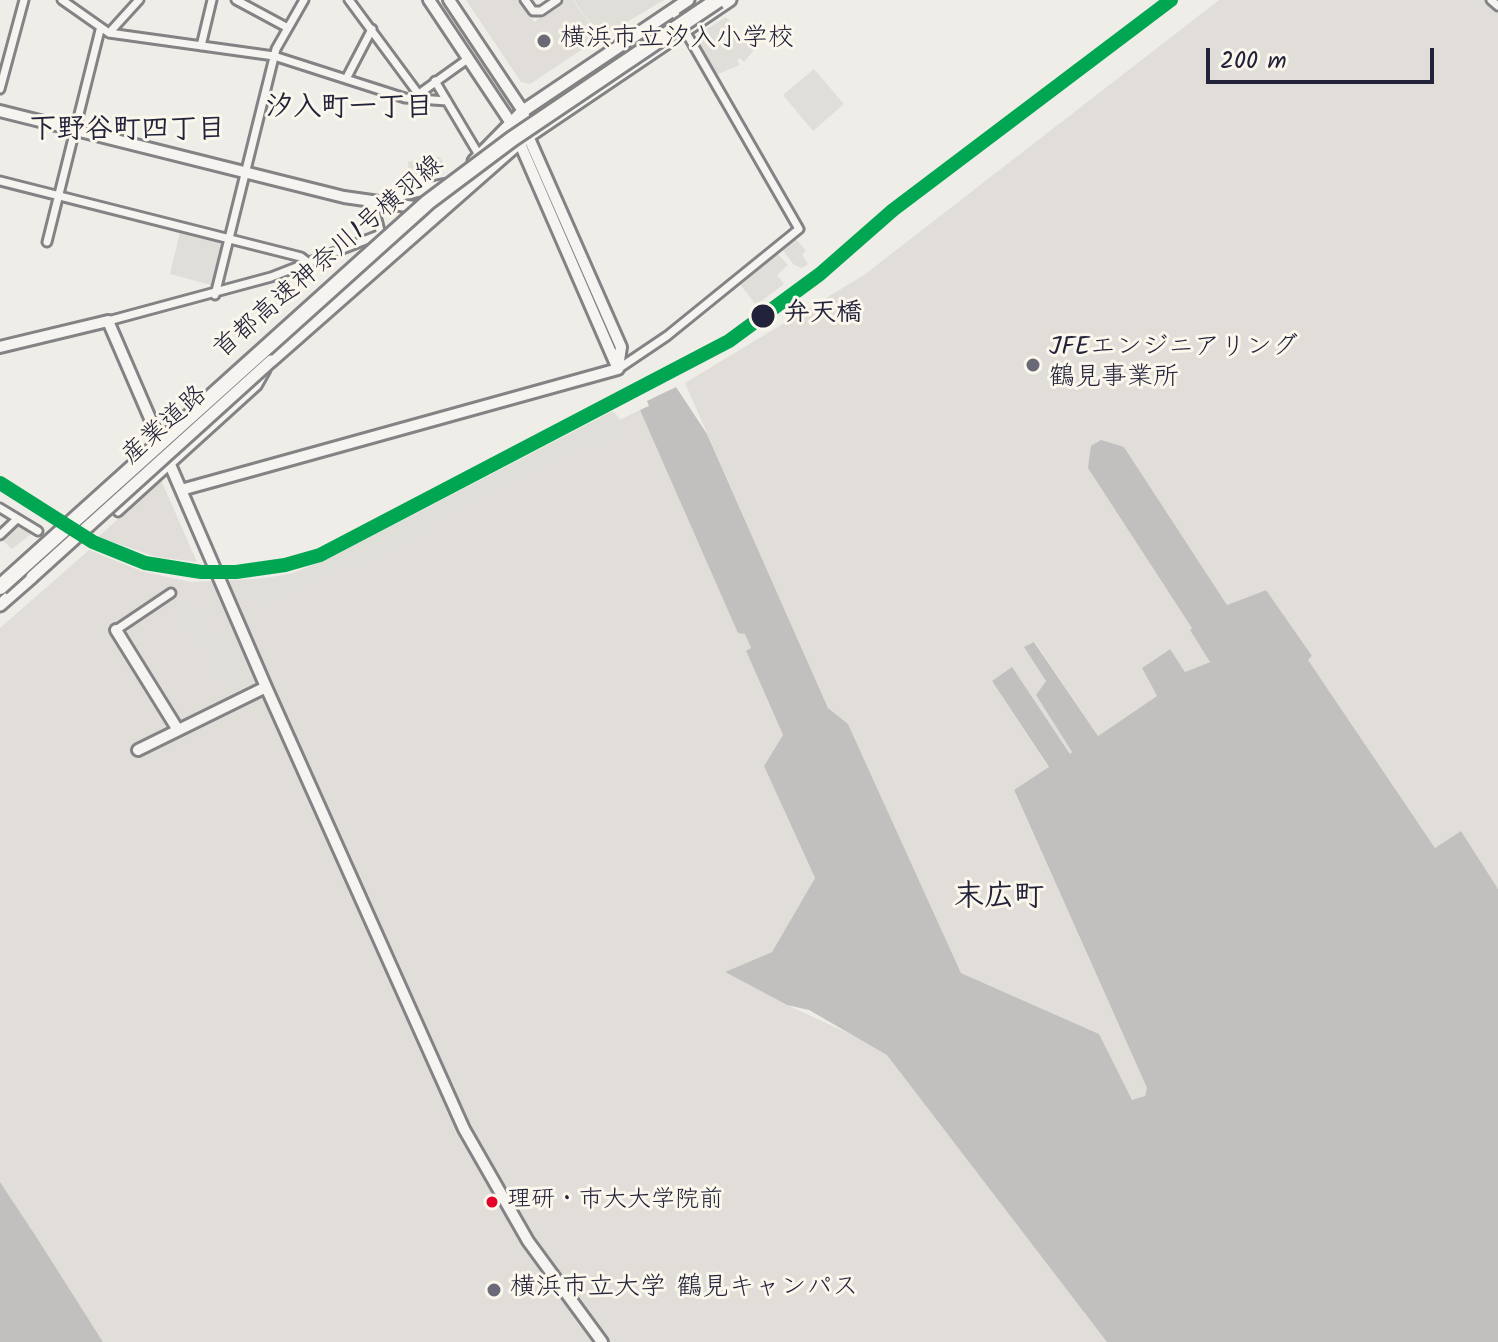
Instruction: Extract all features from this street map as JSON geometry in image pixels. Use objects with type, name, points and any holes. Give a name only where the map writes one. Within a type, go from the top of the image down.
[{"type":"highway","name":"首都高速神奈川1号横羽線","points":[[0,574],[421,195],[507,131],[700,0]]},
{"type":"highway","name":"首都高速神奈川1号横羽線","points":[[0,587],[428,202],[512,139],[718,0]]},
{"type":"main road","name":"産業道路","points":[[397,249],[428,209],[523,111],[688,0]]},
{"type":"main road","name":"産業道路","points":[[0,605],[524,139],[730,0]]},
{"type":"street","points":[[0,89],[24,0]]},
{"type":"street","points":[[62,0],[100,30],[109,33],[274,56],[346,79],[447,101]]},
{"type":"street","points":[[109,33],[139,0]]},
{"type":"street","points":[[201,46],[212,0]]},
{"type":"street","points":[[236,0],[288,28]]},
{"type":"street","points":[[215,295],[274,56],[304,0]]},
{"type":"street","points":[[349,0],[416,96]]},
{"type":"street","points":[[449,0],[523,111],[524,139]]},
{"type":"street","points":[[525,0],[533,11],[541,11],[557,0]]},
{"type":"street","points":[[1491,0],[1498,6]]},
{"type":"street","points":[[430,1],[524,139],[618,369]]},
{"type":"street","points":[[181,490],[618,369],[667,336],[799,229],[673,10]]},
{"type":"street","points":[[346,79],[372,29]]},
{"type":"street","points":[[47,242],[100,30]]},
{"type":"street","points":[[416,96],[469,58]]},
{"type":"street","points":[[435,81],[479,155]]},
{"type":"street","points":[[0,111],[344,197],[372,198],[419,193],[456,179]]},
{"type":"street","points":[[0,181],[301,257],[310,264]]},
{"type":"street","points":[[372,198],[428,209],[446,206]]},
{"type":"street","points":[[372,198],[387,258]]},
{"type":"street","points":[[0,347],[215,295],[310,264],[381,234]]},
{"type":"street","points":[[108,321],[266,687],[476,1153],[528,1241],[602,1342]]},
{"type":"street","points":[[118,512],[257,386],[271,361]]},
{"type":"street","points":[[0,508],[38,531]]},
{"type":"street","points":[[0,535],[17,519]]},
{"type":"street","points":[[171,593],[116,630],[178,730]]},
{"type":"street","points":[[138,750],[266,687]]},
{"type":"shaded area","name":"横浜市立汐入小学校","points":[[466,0],[519,0],[534,22],[566,0],[573,0],[587,20],[604,35],[530,84],[521,82]]},
{"type":"shaded area","points":[[574,0],[664,0],[605,35],[587,19]]},
{"type":"shaded area","points":[[1219,0],[1498,0],[1498,889],[1461,832],[1435,848],[1307,659],[1312,657],[1266,590],[1227,605],[1124,447],[1192,628],[1190,630],[1211,661],[1185,672],[1169,649],[1142,668],[1157,696],[1098,736],[1035,642],[1025,647],[1046,681],[1037,696],[1072,752],[1070,754],[1012,668],[992,681],[1049,768],[1014,791],[1147,1088],[1145,1096],[1135,1101],[1128,1097],[1099,1034],[961,973],[848,724],[828,708],[685,383],[864,275]]},
{"type":"shaded area","points":[[726,17],[754,50],[744,62],[740,58],[737,60],[740,65],[716,75],[695,42],[697,35]]},
{"type":"shaded area","points":[[814,69],[844,104],[813,131],[783,95]]},
{"type":"shaded area","points":[[440,157],[443,163],[409,186],[408,162]]},
{"type":"shaded area","points":[[180,232],[225,243],[215,286],[170,274]]},
{"type":"shaded area","points":[[795,238],[806,251],[802,255],[808,264],[802,268],[794,265],[782,249]]},
{"type":"shaded area","points":[[777,253],[788,265],[777,275],[784,284],[756,305],[740,284]]},
{"type":"shaded area","points":[[676,387],[707,434],[828,708],[848,724],[961,973],[1099,1034],[1132,1100],[1145,1096],[1147,1088],[1014,790],[1049,767],[992,681],[1012,667],[1070,754],[1072,752],[1036,695],[1046,681],[1024,647],[1034,642],[1098,736],[1157,696],[1142,668],[1170,649],[1185,672],[1210,662],[1190,630],[1192,628],[1088,468],[1091,446],[1101,440],[1124,447],[1227,605],[1266,590],[1312,656],[1308,660],[1435,848],[1461,831],[1498,889],[1498,1342],[1107,1342],[887,1055],[809,1010],[787,1005],[725,972],[772,952],[815,878],[764,766],[783,735],[746,651],[751,648],[745,634],[738,633],[640,410],[649,406],[647,401]]},
{"type":"shaded area","points":[[640,410],[752,649],[746,652],[783,735],[764,766],[815,878],[772,952],[725,972],[787,1005],[887,1051],[1110,1342],[103,1342],[0,1182],[0,628],[89,550],[141,571],[191,582],[270,578],[293,573],[365,546]]},
{"type":"shaded area","points":[[613,411],[621,420],[618,432],[600,447],[593,436],[546,460],[547,464],[526,469],[419,530],[420,534],[264,604],[263,600],[257,601],[296,579],[298,574],[266,585],[244,601],[236,582],[291,574],[334,556]]},
{"type":"shaded area","points":[[161,480],[197,562],[157,557],[98,537]]},
{"type":"shaded area","points":[[17,521],[35,531],[12,549],[0,538]]},
{"type":"shaded area","points":[[173,598],[210,645],[204,649],[171,601]]},
{"type":"shaded area","points":[[214,604],[219,613],[212,609],[198,618],[214,637],[225,639],[229,632],[250,670],[246,679],[190,613]]},
{"type":"shaded area","points":[[216,652],[244,687],[222,700],[228,692],[214,667],[208,671],[208,657]]},
{"type":"shaded area","points":[[0,1182],[35,1235],[103,1342],[0,1342]]},
{"type":"transit line","points":[[0,483],[93,542],[145,563],[201,572],[236,572],[285,565],[320,555],[729,341],[820,274],[893,210],[1171,0]]},
{"type":"place","name":"横浜市立汐入小学校","points":[[544,41]]},
{"type":"place","name":"弁天橋","points":[[763,316]]},
{"type":"place","name":"JFEエンジニアリング 鶴見事業所","points":[[1033,365]]},
{"type":"place","name":"理研・市大大学院前","points":[[492,1202]]},
{"type":"place","name":"横浜市立大学 鶴見キャンパス","points":[[494,1290]]},
{"type":"district","name":"汐入町一丁目","points":[[349,110]]},
{"type":"district","name":"下野谷町四丁目","points":[[127,132]]},
{"type":"district","name":"末広町","points":[[999,900]]}]
